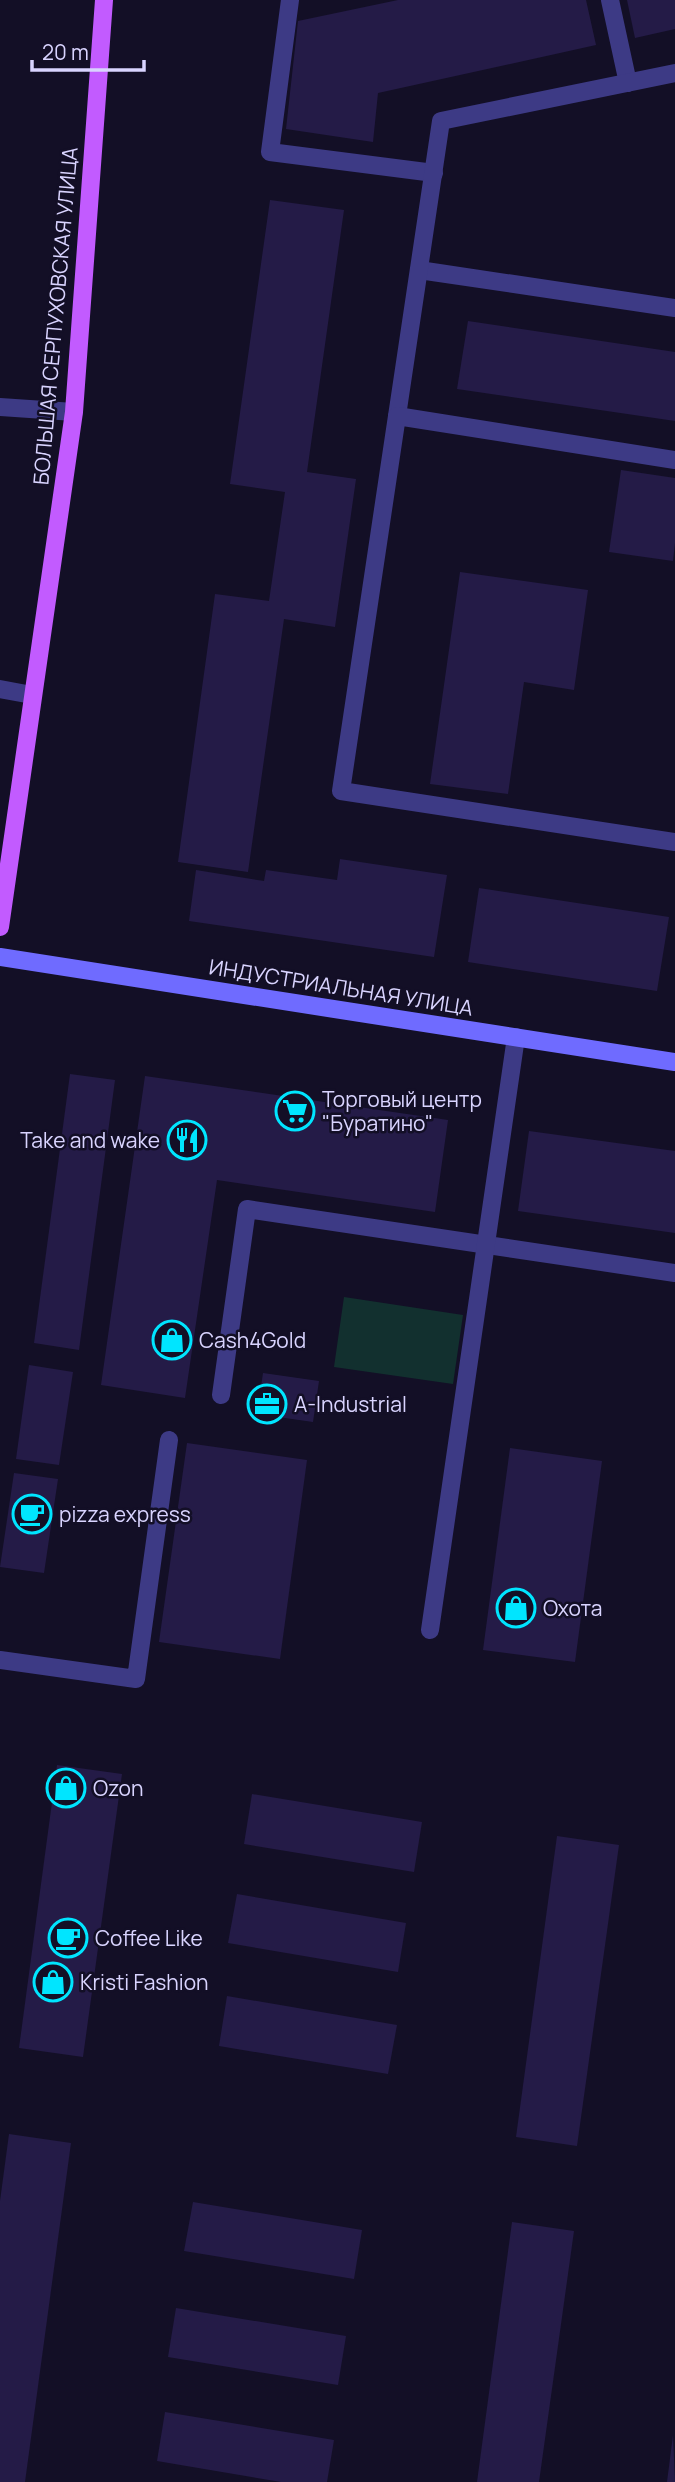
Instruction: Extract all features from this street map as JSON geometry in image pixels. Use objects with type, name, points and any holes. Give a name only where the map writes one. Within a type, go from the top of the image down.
[{"type":"main road","name":"БОЛЬШАЯ СЕРПУХОВСКАЯ УЛИЦА","points":[[0,927],[74,412],[104,0]]},
{"type":"street","name":"ИНДУСТРИАЛЬНАЯ УЛИЦА","points":[[0,957],[675,1062]]},
{"type":"lane","points":[[290,0],[270,152],[434,173]]},
{"type":"lane","points":[[610,0],[628,83]]},
{"type":"lane","points":[[675,73],[442,121],[341,791],[675,842]]},
{"type":"lane","points":[[419,270],[675,308]]},
{"type":"lane","points":[[0,407],[74,412]]},
{"type":"lane","points":[[397,415],[675,460]]},
{"type":"lane","points":[[0,690],[32,695]]},
{"type":"lane","points":[[430,1630],[516,1037]]},
{"type":"lane","points":[[221,1395],[247,1209],[675,1273]]},
{"type":"lane","points":[[0,1660],[136,1679],[169,1440]]},
{"type":"green space","points":[[344,1297],[463,1315],[453,1384],[334,1367]]},
{"type":"building","points":[[398,0],[586,0],[596,45],[378,93],[373,142],[286,129],[298,21]]},
{"type":"building","points":[[627,0],[675,0],[675,29],[635,38]]},
{"type":"building","points":[[270,200],[344,210],[307,472],[356,479],[335,627],[284,619],[248,872],[178,862],[215,594],[269,601],[285,492],[230,484]]},
{"type":"building","points":[[468,321],[675,352],[675,421],[457,389]]},
{"type":"building","points":[[621,470],[675,478],[673,561],[609,552]]},
{"type":"building","points":[[460,572],[588,590],[574,690],[524,682],[508,794],[430,784]]},
{"type":"building","points":[[340,859],[447,875],[434,957],[189,921],[196,870],[264,881],[266,870],[337,880]]},
{"type":"building","points":[[479,888],[669,917],[657,991],[468,962]]},
{"type":"building","points":[[70,1074],[115,1080],[79,1350],[34,1343]]},
{"type":"building","points":[[145,1076],[448,1120],[435,1212],[217,1180],[185,1398],[101,1385]]},
{"type":"building","points":[[529,1131],[675,1151],[675,1233],[518,1211]]},
{"type":"building","points":[[29,1365],[73,1372],[59,1465],[16,1459]]},
{"type":"building","points":[[263,1373],[319,1381],[313,1422],[257,1414]]},
{"type":"building","points":[[187,1443],[307,1460],[280,1659],[159,1642]]},
{"type":"building","points":[[510,1448],[602,1461],[575,1662],[483,1650]]},
{"type":"building","points":[[14,1473],[58,1479],[44,1573],[0,1567]]},
{"type":"building","points":[[57,1765],[122,1774],[83,2057],[19,2048]]},
{"type":"building","points":[[252,1794],[422,1822],[414,1872],[244,1844]]},
{"type":"building","points":[[557,1836],[619,1845],[577,2146],[516,2137]]},
{"type":"building","points":[[237,1894],[406,1923],[398,1972],[228,1943]]},
{"type":"building","points":[[227,1996],[397,2025],[388,2074],[219,2046]]},
{"type":"building","points":[[9,2134],[71,2143],[25,2482],[0,2482],[0,2201]]},
{"type":"building","points":[[193,2202],[362,2230],[354,2279],[184,2251]]},
{"type":"building","points":[[512,2222],[574,2231],[539,2482],[477,2482]]},
{"type":"building","points":[[176,2308],[346,2336],[338,2385],[168,2357]]},
{"type":"building","points":[[165,2412],[334,2440],[327,2482],[281,2482],[157,2461]]},
{"type":"building","points":[[673,2435],[675,2482],[667,2482]]},
{"type":"place","name":"Торговый центр \"Буратино\"","points":[[295,1111]]},
{"type":"place","name":"Take and wake","points":[[187,1140]]},
{"type":"place","name":"Cash4Gold","points":[[172,1340]]},
{"type":"place","name":"A-Industrial","points":[[267,1404]]},
{"type":"place","name":"pizza express","points":[[32,1514]]},
{"type":"place","name":"Охота","points":[[516,1608]]},
{"type":"place","name":"Ozon","points":[[66,1788]]},
{"type":"place","name":"Coffee Like","points":[[68,1938]]},
{"type":"place","name":"Kristi Fashion","points":[[53,1982]]}]
